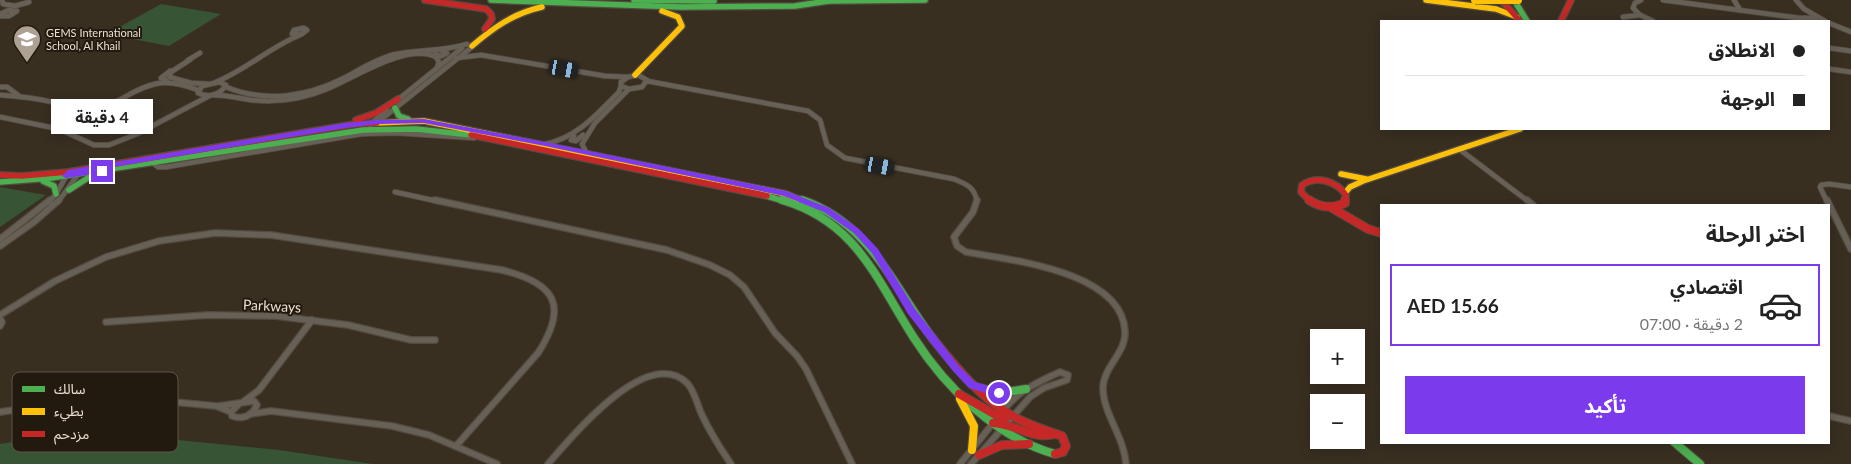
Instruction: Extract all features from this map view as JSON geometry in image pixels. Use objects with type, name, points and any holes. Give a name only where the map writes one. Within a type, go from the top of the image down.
[{"type":"main road","points":[[425,0],[476,6],[490,11],[493,17],[490,24],[470,45]]},
{"type":"main road","points":[[491,0],[576,4]]},
{"type":"main road","points":[[470,45],[504,18],[518,12],[539,7],[632,3],[788,6],[828,1],[925,0]]},
{"type":"main road","points":[[1426,0],[1453,6],[1497,9],[1518,19]]},
{"type":"main road","points":[[1475,0],[1517,3],[1526,20]]},
{"type":"main road","points":[[1501,0],[1518,19]]},
{"type":"main road","points":[[1562,20],[1572,0]]},
{"type":"main road","points":[[632,3],[673,13],[680,18],[683,24],[677,33],[632,76]]},
{"type":"main road","points":[[0,182],[35,180],[325,129],[366,117],[398,99]]},
{"type":"main road","points":[[80,172],[154,164],[373,126],[432,130],[480,137],[775,198],[818,214],[839,228],[856,244],[914,339],[934,367],[977,412],[998,417],[1007,423],[1033,427],[1056,434],[1066,441],[1066,449],[1062,452],[1053,453],[1034,444],[998,417],[922,326],[869,244],[834,214],[811,202],[786,194],[586,152],[401,117],[396,113],[395,108]]},
{"type":"main road","points":[[325,129],[424,121]]},
{"type":"main road","points":[[1345,192],[1350,187],[1366,180],[1517,130]]},
{"type":"main road","points":[[214,158],[230,152]]},
{"type":"main road","points":[[69,190],[83,180],[102,171]]},
{"type":"main road","points":[[0,175],[67,174]]},
{"type":"main road","points":[[1341,174],[1366,180]]},
{"type":"main road","points":[[35,180],[51,184],[54,186],[56,194]]},
{"type":"main road","points":[[1366,180],[1345,184],[1314,180],[1306,182],[1300,188],[1302,195],[1310,202],[1320,207],[1332,208],[1364,228],[1380,232]]},
{"type":"main road","points":[[1332,208],[1343,204],[1347,199],[1345,192],[1335,184]]},
{"type":"main road","points":[[1343,204],[1348,214],[1359,222],[1380,232]]},
{"type":"main road","points":[[972,385],[999,393],[1026,389]]},
{"type":"main road","points":[[958,394],[974,426],[976,452],[1006,444],[1034,444]]},
{"type":"main road","points":[[1676,444],[1700,464]]},
{"type":"street","points":[[2,0],[3,4],[7,6],[29,2]]},
{"type":"street","points":[[1641,0],[1633,5],[1635,11],[1651,20]]},
{"type":"street","points":[[1663,0],[1800,18],[1818,18]]},
{"type":"street","points":[[1734,0],[1740,10]]},
{"type":"street","points":[[1796,0],[1823,20]]},
{"type":"street","points":[[0,9],[16,11],[9,16],[0,14]]},
{"type":"street","points":[[0,14],[6,10]]},
{"type":"street","points":[[1623,17],[1640,15]]},
{"type":"street","points":[[1830,23],[1851,32]]},
{"type":"street","points":[[187,105],[198,92],[209,84],[233,75],[287,40],[305,33],[307,29],[298,28],[287,40]]},
{"type":"street","points":[[292,34],[300,35]]},
{"type":"street","points":[[216,82],[255,95],[294,94],[329,84],[380,59],[406,52],[470,45]]},
{"type":"street","points":[[470,45],[474,51],[481,55]]},
{"type":"street","points":[[373,126],[470,45]]},
{"type":"street","points":[[373,126],[398,99],[470,45]]},
{"type":"street","points":[[1830,48],[1851,51]]},
{"type":"street","points":[[191,59],[161,77],[161,80],[211,95],[265,101],[295,98],[330,88],[380,62],[431,53],[441,56],[447,53],[430,49]]},
{"type":"street","points":[[200,53],[171,72],[169,77],[209,84]]},
{"type":"street","points":[[417,55],[436,57],[440,62],[438,68]]},
{"type":"street","points":[[456,58],[481,55],[605,76],[643,76],[647,81],[808,110],[820,120],[826,145],[845,158],[954,179],[970,186],[976,194],[977,203],[971,215],[955,235],[954,241],[958,247],[970,253],[1034,263],[1062,272],[1104,295],[1120,312],[1124,337],[1121,347],[1108,368],[1103,388],[1107,406],[1124,444],[1126,464]]},
{"type":"street","points":[[1830,69],[1851,72]]},
{"type":"street","points":[[0,117],[63,131],[88,143],[103,146],[153,126],[187,105],[211,95],[226,86],[233,75]]},
{"type":"street","points":[[605,76],[629,89],[642,87],[647,81]]},
{"type":"street","points":[[594,125],[587,130],[580,140],[572,141],[571,138],[619,92],[621,85],[632,76]]},
{"type":"street","points":[[80,109],[103,110],[124,101],[153,84],[173,84]]},
{"type":"street","points":[[0,86],[7,87],[18,96]]},
{"type":"street","points":[[586,152],[582,142],[594,125],[629,89]]},
{"type":"street","points":[[0,95],[18,96],[80,109],[89,112],[95,118],[102,118],[111,114],[124,101]]},
{"type":"street","points":[[545,144],[567,138],[587,123]]},
{"type":"street","points":[[154,164],[156,167],[163,168],[370,133],[405,133],[465,138],[480,137]]},
{"type":"street","points":[[1459,149],[1532,204]]},
{"type":"street","points":[[0,246],[56,206],[80,172]]},
{"type":"street","points":[[0,238],[40,211],[56,194],[67,174]]},
{"type":"street","points":[[1828,204],[1820,187],[1824,184],[1851,187]]},
{"type":"street","points":[[395,192],[667,250],[700,260],[730,275],[744,287],[775,333],[802,362],[852,464]]},
{"type":"street","points":[[1830,207],[1851,249]]},
{"type":"street","points":[[1,320],[10,309],[56,280],[107,256],[159,241],[208,233],[271,235],[502,270],[531,278],[546,288],[554,302],[555,319],[549,337],[456,446]]},
{"type":"street","name":"Parkways","points":[[106,322],[208,315],[254,315],[312,320],[360,327],[411,340],[434,340]]},
{"type":"street","points":[[231,412],[259,390],[312,320]]},
{"type":"street","points":[[960,464],[976,452],[1034,395],[1050,386],[1067,380],[1068,375],[1060,372],[1026,389],[1012,399],[998,417],[976,452],[971,464]]},
{"type":"street","points":[[548,464],[589,421],[629,386],[645,377],[664,374],[678,377],[688,384],[709,430],[731,464]]},
{"type":"street","points":[[250,414],[256,404],[259,390]]},
{"type":"street","points":[[178,402],[216,406],[252,400],[271,411]]},
{"type":"street","points":[[216,406],[231,412],[232,416],[237,418],[271,411],[392,426],[416,431],[497,464]]},
{"type":"street","points":[[1830,416],[1851,421]]},
{"type":"green space","points":[[161,4],[221,14],[169,46],[107,34]]},
{"type":"green space","points":[[0,187],[46,195],[0,227]]},
{"type":"green space","points":[[178,440],[279,450],[373,464],[0,464],[0,444],[12,442],[12,452],[178,452]]},
{"type":"traffic: fast","points":[[491,0],[681,7],[795,6],[828,1]]},
{"type":"traffic: fast","points":[[634,0],[714,1]]},
{"type":"traffic: fast","points":[[822,1],[925,0]]},
{"type":"traffic: fast","points":[[1514,0],[1526,20]]},
{"type":"traffic: fast","points":[[395,108],[399,116],[408,119]]},
{"type":"traffic: fast","points":[[0,182],[51,178],[363,130],[416,129],[471,135]]},
{"type":"traffic: fast","points":[[69,190],[94,174]]},
{"type":"traffic: fast","points":[[43,181],[54,186],[56,194]]},
{"type":"traffic: fast","points":[[767,196],[797,205],[822,217],[841,231],[872,268],[923,352],[955,391],[979,413],[993,422],[1030,444],[1055,454]]},
{"type":"traffic: fast","points":[[798,199],[826,210],[860,236],[874,251],[933,339]]},
{"type":"traffic: fast","points":[[976,387],[999,393],[1026,389]]},
{"type":"traffic: fast","points":[[1676,444],[1700,464]]},
{"type":"traffic: slow","points":[[1426,0],[1496,9],[1517,17]]},
{"type":"traffic: slow","points":[[1475,0],[1518,0]]},
{"type":"traffic: slow","points":[[472,46],[504,21],[522,12],[542,7]]},
{"type":"traffic: slow","points":[[635,75],[682,26],[678,17],[662,11]]},
{"type":"traffic: slow","points":[[377,123],[424,121],[786,194],[798,199]]},
{"type":"traffic: slow","points":[[1345,193],[1350,187],[1363,181],[1517,130]]},
{"type":"traffic: slow","points":[[1341,174],[1366,179]]},
{"type":"traffic: slow","points":[[960,399],[974,426],[972,450]]},
{"type":"traffic: jam","points":[[425,0],[486,9],[491,14],[492,19],[485,29]]},
{"type":"traffic: jam","points":[[1501,0],[1519,20]]},
{"type":"traffic: jam","points":[[1561,20],[1571,0]]},
{"type":"traffic: jam","points":[[356,120],[376,113],[398,99]]},
{"type":"traffic: jam","points":[[0,175],[22,176],[68,172],[355,124],[377,123]]},
{"type":"traffic: jam","points":[[471,135],[767,196]]},
{"type":"traffic: jam","points":[[1317,180],[1330,182],[1340,188],[1346,195],[1345,203],[1339,206],[1327,207],[1316,204],[1305,197],[1301,192],[1302,185],[1308,181],[1317,180]]},
{"type":"traffic: jam","points":[[1332,208],[1368,229],[1380,233]]},
{"type":"traffic: jam","points":[[933,339],[971,384],[993,404],[1023,422],[1062,436],[1066,446],[1063,452],[1055,454]]},
{"type":"traffic: jam","points":[[959,394],[971,399],[994,414],[1006,418]]},
{"type":"traffic: jam","points":[[993,423],[1009,425],[1040,436],[1056,434]]},
{"type":"traffic: jam","points":[[979,455],[1002,445],[1029,444]]},
{"type":"place","name":"GEMS International School, Al Khail","points":[[27,63]]},
{"type":"route","points":[[102,171],[66,176],[68,172],[345,126],[378,122],[424,121],[786,194],[816,204],[827,210],[842,219],[863,237],[880,258],[912,312],[956,368],[972,385],[999,393]]}]
